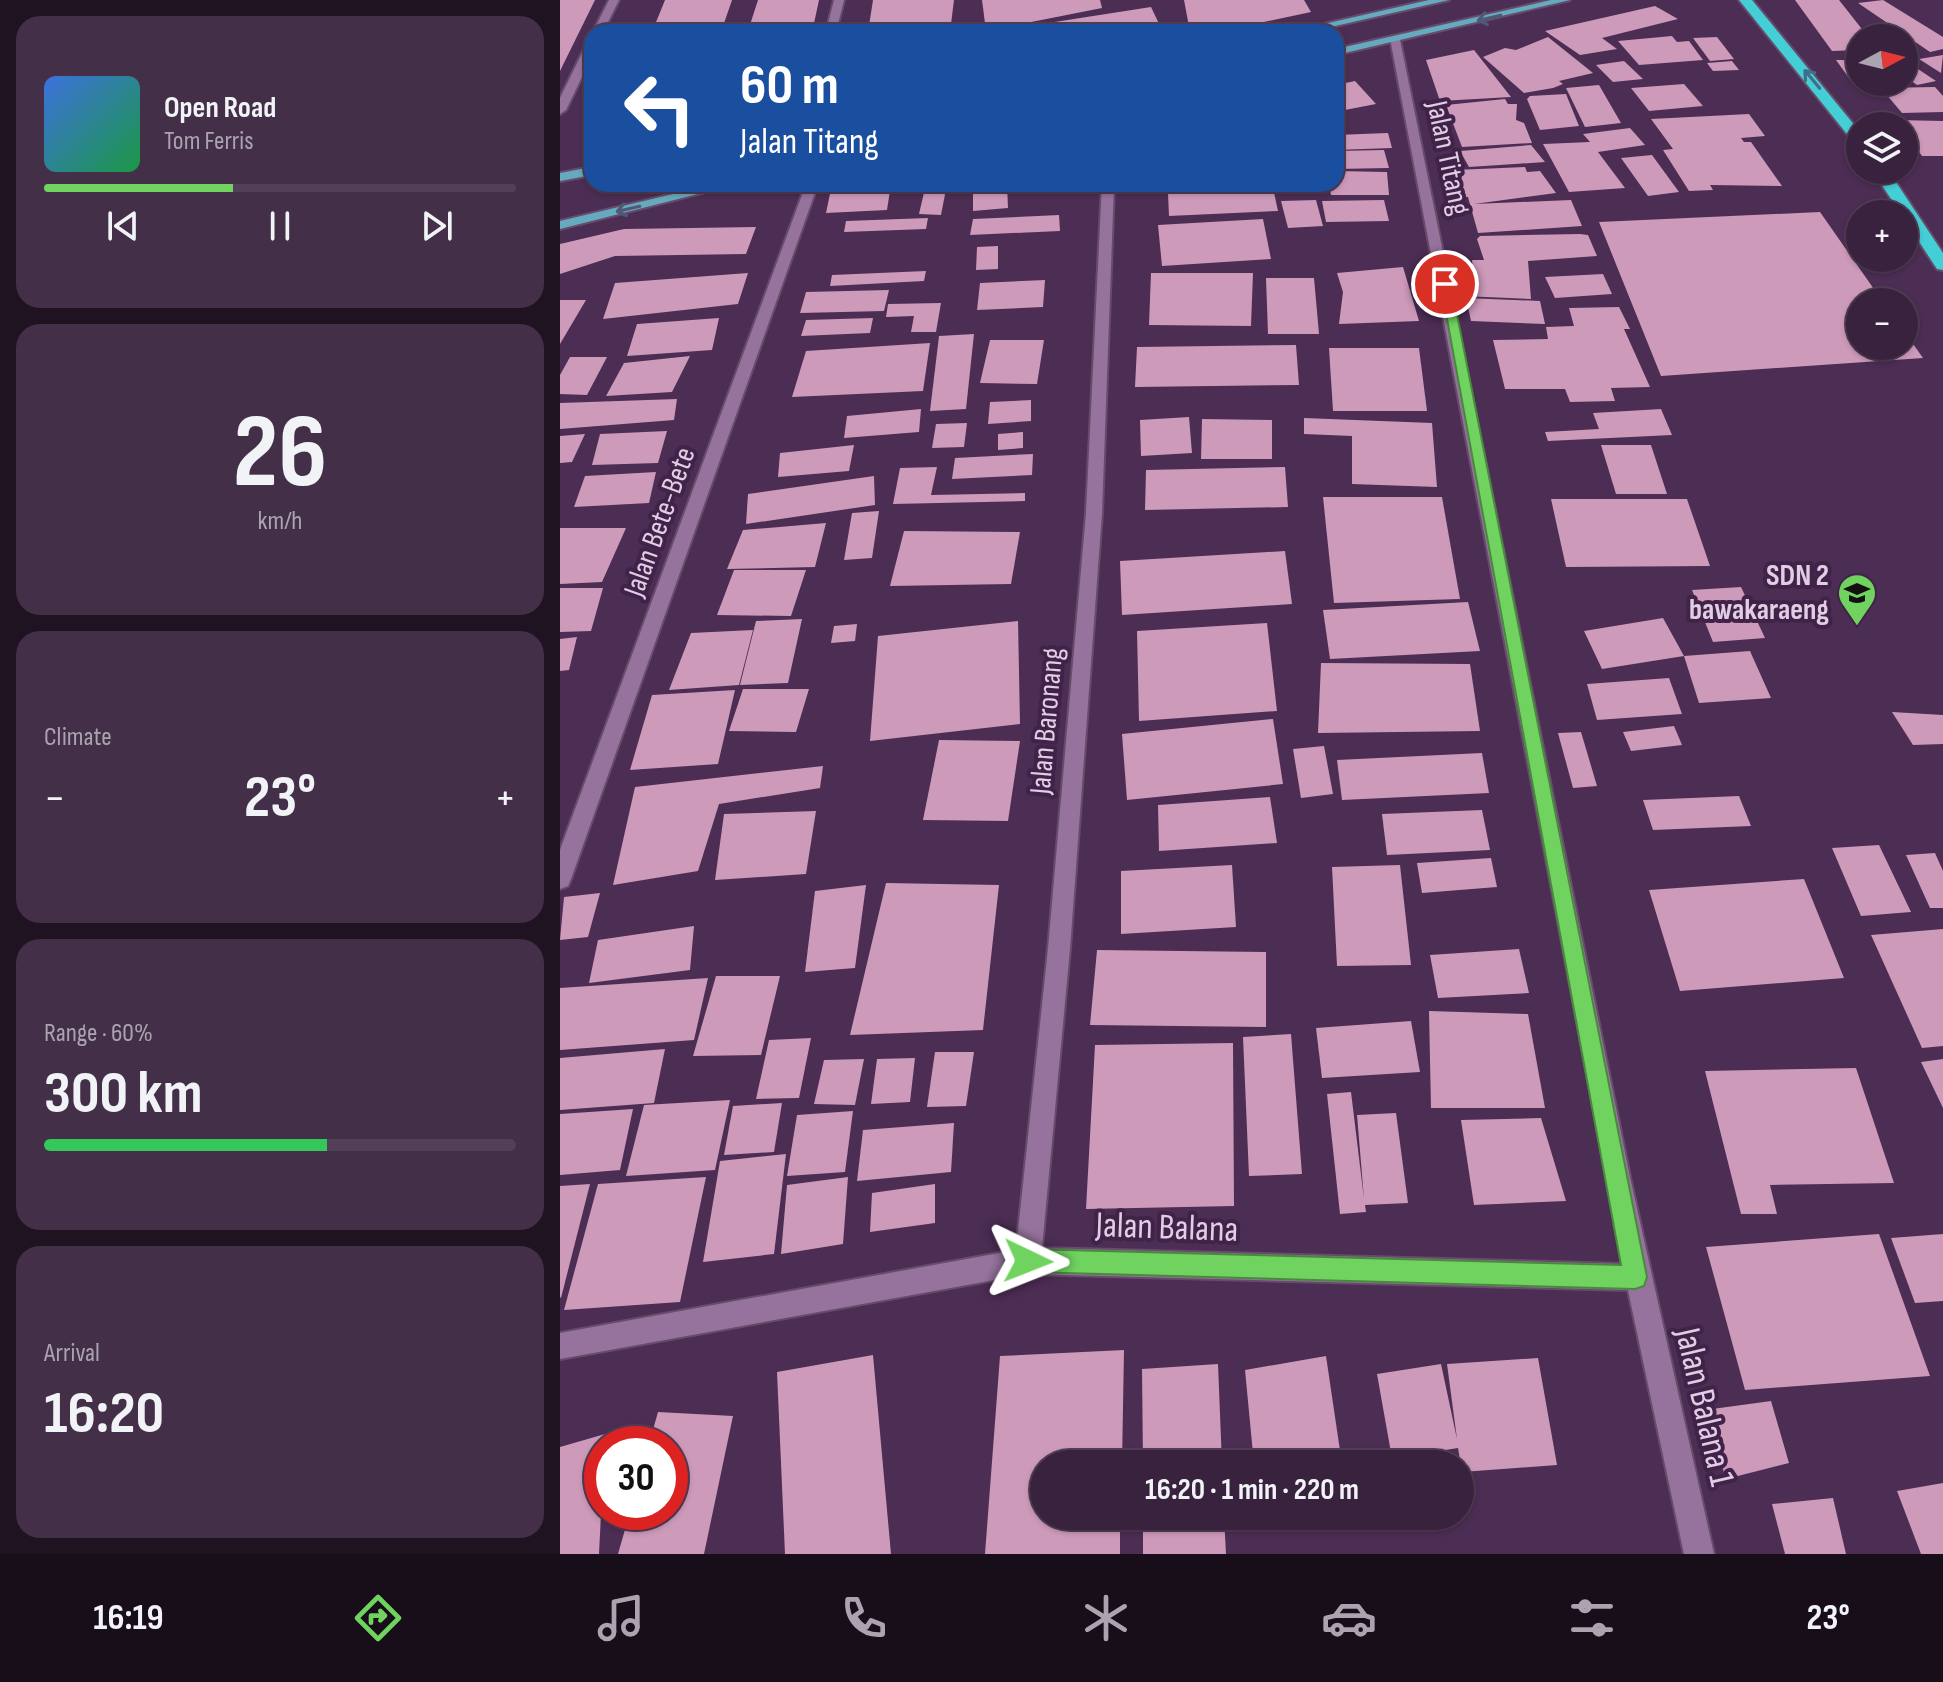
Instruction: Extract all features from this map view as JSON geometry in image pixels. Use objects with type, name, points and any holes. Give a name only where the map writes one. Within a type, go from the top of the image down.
[{"type":"highway","points":[[1745,0],[1846,124]]},
{"type":"highway","points":[[1889,184],[1943,265]]},
{"type":"main road","points":[[1332,24],[1444,0]]},
{"type":"main road","points":[[1344,50],[1565,0]]},
{"type":"main road","points":[[560,177],[584,172]]},
{"type":"main road","points":[[560,225],[698,192]]},
{"type":"street","points":[[602,24],[614,0]]},
{"type":"street","points":[[833,24],[839,0]]},
{"type":"street","name":"Jalan Titang","points":[[1394,40],[1433,222],[1635,1277]]},
{"type":"street","points":[[560,110],[584,61]]},
{"type":"street","name":"Jalan Bete-Bete","points":[[560,879],[809,192]]},
{"type":"street","name":"Jalan Baronang","points":[[1028,1261],[1059,949],[1094,513],[1108,192]]},
{"type":"street","name":"Jalan Balana","points":[[560,1346],[1028,1261],[1635,1277]]},
{"type":"street","name":"Jalan Balana 1","points":[[1635,1277],[1699,1554]]},
{"type":"building","points":[[560,0],[595,0],[560,71]]},
{"type":"building","points":[[665,0],[732,0],[724,24],[655,24]]},
{"type":"building","points":[[758,0],[819,0],[814,24],[750,24]]},
{"type":"building","points":[[873,0],[954,0],[951,24],[869,24]]},
{"type":"building","points":[[982,0],[1100,0],[1102,8],[1021,24],[985,24]]},
{"type":"building","points":[[1184,0],[1304,0],[1311,12],[1255,24],[1188,24]]},
{"type":"building","points":[[1795,0],[1839,0],[1858,24],[1846,24],[1846,50],[1832,51]]},
{"type":"building","points":[[1883,0],[1943,37],[1943,49],[1930,52],[1918,44],[1918,24],[1889,24],[1858,3]]},
{"type":"building","points":[[1655,6],[1678,19],[1602,38],[1617,49],[1580,55],[1545,31]]},
{"type":"building","points":[[1151,7],[1159,24],[1042,24]]},
{"type":"building","points":[[1672,36],[1677,42],[1689,41],[1703,60],[1639,65],[1618,41]]},
{"type":"building","points":[[1548,37],[1593,73],[1559,81],[1563,84],[1553,88],[1524,93],[1483,57],[1505,48],[1516,50]]},
{"type":"building","points":[[1717,37],[1734,59],[1710,61],[1693,38]]},
{"type":"building","points":[[1474,50],[1511,97],[1440,101],[1426,60]]},
{"type":"building","points":[[1943,55],[1941,73],[1919,59]]},
{"type":"building","points":[[1836,60],[1846,60],[1846,74]]},
{"type":"building","points":[[1624,61],[1643,79],[1613,82],[1596,65]]},
{"type":"building","points":[[1732,61],[1739,70],[1713,71],[1707,63]]},
{"type":"building","points":[[1918,69],[1936,81],[1918,85]]},
{"type":"building","points":[[1355,81],[1376,104],[1345,110],[1344,83]]},
{"type":"building","points":[[1684,84],[1703,106],[1649,111],[1631,88]]},
{"type":"building","points":[[1599,85],[1621,123],[1585,127],[1566,88]]},
{"type":"building","points":[[1918,87],[1935,87],[1943,96],[1943,112],[1901,112],[1888,96],[1918,96]]},
{"type":"building","points":[[1566,94],[1579,126],[1540,130],[1527,99],[1530,96]]},
{"type":"building","points":[[1505,99],[1508,104],[1517,104],[1516,120],[1524,123],[1532,143],[1462,147],[1446,105]]},
{"type":"building","points":[[1749,114],[1765,136],[1741,138],[1744,142],[1751,142],[1782,186],[1710,185],[1713,190],[1689,191],[1663,150],[1673,149],[1651,119]]},
{"type":"building","points":[[1918,120],[1943,121],[1943,156],[1922,156],[1918,150]]},
{"type":"building","points":[[1630,128],[1645,145],[1598,152],[1625,188],[1569,192],[1543,144],[1590,142],[1583,134]]},
{"type":"building","points":[[1388,133],[1392,148],[1344,150],[1344,135]]},
{"type":"building","points":[[1531,145],[1545,162],[1469,167],[1460,151]]},
{"type":"building","points":[[1384,150],[1389,168],[1344,169],[1344,151]]},
{"type":"building","points":[[1652,155],[1679,192],[1648,196],[1621,158]]},
{"type":"building","points":[[1525,167],[1527,172],[1540,171],[1556,193],[1474,204],[1571,200],[1582,226],[1478,233],[1468,197],[1465,197],[1455,170]]},
{"type":"building","points":[[1344,171],[1387,172],[1389,195],[1331,195],[1330,192],[1344,192]]},
{"type":"building","points":[[830,192],[890,192],[887,210],[826,213]]},
{"type":"building","points":[[924,192],[945,192],[941,215],[919,214]]},
{"type":"building","points":[[973,192],[1007,192],[1008,208],[973,211]]},
{"type":"building","points":[[1274,192],[1278,211],[1169,216],[1168,193]]},
{"type":"building","points":[[1316,200],[1323,226],[1288,228],[1281,201]]},
{"type":"building","points":[[1384,200],[1389,221],[1326,222],[1322,201]]},
{"type":"building","points":[[1820,212],[1846,249],[1846,272],[1862,272],[1873,288],[1846,288],[1846,360],[1894,360],[1661,376],[1599,222]]},
{"type":"building","points":[[1059,215],[1060,231],[970,235],[973,219]]},
{"type":"building","points":[[928,218],[926,229],[844,232],[846,221]]},
{"type":"building","points":[[1263,219],[1271,259],[1162,266],[1158,225]]},
{"type":"building","points":[[756,227],[746,254],[615,256],[560,274],[560,244],[624,229]]},
{"type":"building","points":[[1588,235],[1597,256],[1528,261],[1531,299],[1462,296],[1462,280],[1474,280],[1472,260],[1484,260],[1477,239],[1480,236]]},
{"type":"building","points":[[998,246],[998,269],[976,270],[977,247]]},
{"type":"building","points":[[1403,267],[1419,321],[1339,324],[1343,292],[1337,273]]},
{"type":"building","points":[[926,271],[924,281],[830,286],[832,275]]},
{"type":"building","points":[[748,273],[738,304],[603,319],[615,283]]},
{"type":"building","points":[[1151,273],[1253,273],[1251,326],[1149,325]]},
{"type":"building","points":[[1603,274],[1612,294],[1555,298],[1545,277]]},
{"type":"building","points":[[1266,278],[1314,278],[1319,334],[1268,334]]},
{"type":"building","points":[[1045,280],[1043,307],[977,310],[980,283]]},
{"type":"building","points":[[889,290],[884,311],[800,313],[806,292]]},
{"type":"building","points":[[1466,298],[1540,301],[1545,324],[1471,321]]},
{"type":"building","points":[[560,300],[586,300],[560,344]]},
{"type":"building","points":[[941,303],[936,332],[911,332],[914,316],[886,317],[888,304]]},
{"type":"building","points":[[1619,307],[1630,329],[1624,329],[1650,387],[1611,388],[1615,401],[1570,402],[1565,389],[1505,389],[1493,340],[1548,339],[1546,327],[1574,326],[1569,308]]},
{"type":"building","points":[[719,318],[712,350],[627,356],[637,324]]},
{"type":"building","points":[[873,318],[870,333],[801,336],[806,320]]},
{"type":"building","points":[[974,334],[966,409],[930,411],[939,336]]},
{"type":"building","points":[[990,340],[1044,340],[1037,384],[980,383]]},
{"type":"building","points":[[930,343],[923,391],[792,397],[806,351]]},
{"type":"building","points":[[1296,345],[1299,385],[1135,387],[1137,347]]},
{"type":"building","points":[[1329,348],[1419,348],[1427,411],[1333,411]]},
{"type":"building","points":[[690,356],[672,392],[606,396],[624,363]]},
{"type":"building","points":[[570,357],[607,357],[587,395],[560,394],[560,375]]},
{"type":"building","points":[[677,399],[674,420],[560,429],[560,403]]},
{"type":"building","points":[[1031,400],[1031,421],[988,424],[990,402]]},
{"type":"building","points":[[921,409],[919,432],[844,438],[847,416]]},
{"type":"building","points":[[1661,409],[1672,435],[1548,441],[1545,432],[1599,429],[1593,413]]},
{"type":"building","points":[[1189,417],[1192,453],[1141,456],[1140,420]]},
{"type":"building","points":[[1304,418],[1432,423],[1437,487],[1352,484],[1352,436],[1304,434]]},
{"type":"building","points":[[1202,419],[1272,420],[1272,459],[1201,459]]},
{"type":"building","points":[[967,423],[964,447],[932,448],[936,424]]},
{"type":"building","points":[[667,431],[658,463],[592,465],[600,434]]},
{"type":"building","points":[[1023,432],[1023,448],[998,450],[998,434]]},
{"type":"building","points":[[585,434],[572,462],[560,463],[560,436]]},
{"type":"building","points":[[854,445],[849,471],[778,477],[780,453]]},
{"type":"building","points":[[1601,445],[1651,445],[1667,494],[1616,494]]},
{"type":"building","points":[[1033,454],[1032,475],[952,479],[955,458]]},
{"type":"building","points":[[937,467],[931,495],[1025,493],[1025,501],[893,504],[900,468]]},
{"type":"building","points":[[1285,467],[1288,507],[1145,510],[1146,470]]},
{"type":"building","points":[[656,472],[649,503],[574,507],[585,476]]},
{"type":"building","points":[[874,476],[875,505],[746,524],[748,494]]},
{"type":"building","points":[[1323,497],[1442,497],[1460,599],[1334,603]]},
{"type":"building","points":[[1551,499],[1687,499],[1710,566],[1566,567]]},
{"type":"building","points":[[879,511],[872,558],[844,560],[852,513]]},
{"type":"building","points":[[826,523],[815,567],[727,569],[743,530]]},
{"type":"building","points":[[560,528],[626,528],[602,582],[560,584]]},
{"type":"building","points":[[904,531],[1020,532],[1011,584],[890,586]]},
{"type":"building","points":[[1285,551],[1292,604],[1122,615],[1120,561]]},
{"type":"building","points":[[734,570],[806,570],[791,616],[717,615]]},
{"type":"building","points":[[1741,587],[1765,638],[1713,642],[1692,590]]},
{"type":"building","points":[[560,588],[603,588],[591,631],[560,632]]},
{"type":"building","points":[[1468,602],[1480,651],[1330,659],[1323,610]]},
{"type":"building","points":[[1663,618],[1684,656],[1602,669],[1584,631]]},
{"type":"building","points":[[802,619],[788,683],[740,685],[756,621]]},
{"type":"building","points":[[1018,621],[1020,724],[870,741],[878,636]]},
{"type":"building","points":[[1267,623],[1277,711],[1139,721],[1137,631]]},
{"type":"building","points":[[857,624],[855,641],[831,643],[834,626]]},
{"type":"building","points":[[753,630],[739,685],[669,690],[691,633]]},
{"type":"building","points":[[577,637],[569,670],[560,671],[560,639]]},
{"type":"building","points":[[1750,651],[1771,698],[1699,703],[1684,656]]},
{"type":"building","points":[[1321,663],[1470,664],[1480,731],[1318,733]]},
{"type":"building","points":[[1669,678],[1682,714],[1597,720],[1587,684]]},
{"type":"building","points":[[743,689],[809,689],[796,732],[729,731]]},
{"type":"building","points":[[735,690],[718,764],[630,770],[652,695]]},
{"type":"building","points":[[1892,712],[1943,715],[1943,744],[1913,745]]},
{"type":"building","points":[[1273,719],[1283,784],[1127,800],[1122,734]]},
{"type":"building","points":[[1674,726],[1682,745],[1631,751],[1623,732]]},
{"type":"building","points":[[1581,732],[1597,786],[1573,788],[1558,733]]},
{"type":"building","points":[[939,740],[1020,741],[1008,821],[923,820]]},
{"type":"building","points":[[1324,746],[1333,794],[1301,798],[1293,749]]},
{"type":"building","points":[[1482,753],[1489,793],[1342,800],[1337,760]]},
{"type":"building","points":[[823,766],[820,788],[719,804],[698,871],[613,885],[635,787]]},
{"type":"building","points":[[1739,796],[1751,826],[1653,830],[1643,800]]},
{"type":"building","points":[[1270,797],[1277,843],[1159,851],[1158,805]]},
{"type":"building","points":[[1482,810],[1490,850],[1387,855],[1382,814]]},
{"type":"building","points":[[816,811],[806,874],[715,880],[724,814]]},
{"type":"building","points":[[1879,845],[1911,912],[1861,916],[1832,848]]},
{"type":"building","points":[[1935,853],[1943,871],[1943,908],[1930,908],[1906,855]]},
{"type":"building","points":[[1491,858],[1497,887],[1422,893],[1417,863]]},
{"type":"building","points":[[1232,865],[1236,927],[1121,934],[1121,871]]},
{"type":"building","points":[[1400,865],[1411,965],[1337,966],[1332,867]]},
{"type":"building","points":[[1804,879],[1844,978],[1680,991],[1649,890]]},
{"type":"building","points":[[886,883],[999,885],[983,1030],[850,1035]]},
{"type":"building","points":[[866,885],[855,968],[805,972],[815,891]]},
{"type":"building","points":[[600,893],[588,937],[560,940],[564,897]]},
{"type":"building","points":[[694,926],[690,970],[589,983],[598,940]]},
{"type":"building","points":[[1943,929],[1943,1046],[1922,1048],[1871,935]]},
{"type":"building","points":[[1519,949],[1529,993],[1438,998],[1430,955]]},
{"type":"building","points":[[1097,950],[1266,952],[1266,1027],[1090,1025]]},
{"type":"building","points":[[716,976],[780,976],[761,1055],[693,1056]]},
{"type":"building","points":[[708,978],[694,1040],[560,1050],[560,988]]},
{"type":"building","points":[[1429,1011],[1528,1014],[1545,1108],[1431,1108]]},
{"type":"building","points":[[1411,1021],[1420,1072],[1322,1078],[1316,1028]]},
{"type":"building","points":[[1291,1034],[1302,1174],[1249,1176],[1243,1037]]},
{"type":"building","points":[[811,1038],[799,1098],[756,1099],[769,1040]]},
{"type":"building","points":[[1233,1043],[1234,1206],[1086,1209],[1095,1045]]},
{"type":"building","points":[[665,1049],[654,1103],[560,1110],[560,1058]]},
{"type":"building","points":[[935,1052],[974,1052],[966,1106],[927,1107]]},
{"type":"building","points":[[915,1058],[910,1102],[871,1104],[877,1059]]},
{"type":"building","points":[[864,1059],[855,1105],[814,1104],[824,1060]]},
{"type":"building","points":[[1943,1059],[1943,1108],[1921,1062]]},
{"type":"building","points":[[1856,1068],[1894,1183],[1770,1185],[1777,1214],[1741,1214],[1705,1071]]},
{"type":"building","points":[[1351,1092],[1364,1199],[1357,1115],[1396,1113],[1408,1203],[1365,1205],[1366,1212],[1340,1214],[1327,1094]]},
{"type":"building","points":[[730,1100],[715,1170],[626,1176],[644,1105]]},
{"type":"building","points":[[782,1103],[774,1152],[724,1155],[733,1106]]},
{"type":"building","points":[[633,1109],[620,1170],[560,1175],[560,1114]]},
{"type":"building","points":[[853,1111],[845,1172],[787,1176],[797,1115]]},
{"type":"building","points":[[1541,1118],[1566,1201],[1474,1205],[1461,1120]]},
{"type":"building","points":[[954,1123],[951,1172],[857,1181],[863,1130]]},
{"type":"building","points":[[786,1154],[774,1254],[703,1262],[720,1161]]},
{"type":"building","points":[[706,1177],[680,1302],[564,1310],[598,1184]]},
{"type":"building","points":[[848,1177],[843,1244],[781,1254],[787,1185]]},
{"type":"building","points":[[590,1184],[561,1298],[560,1186]]},
{"type":"building","points":[[935,1184],[935,1223],[870,1232],[872,1193]]},
{"type":"building","points":[[1879,1234],[1930,1376],[1745,1390],[1706,1247]]},
{"type":"building","points":[[1943,1234],[1943,1301],[1915,1303],[1891,1238]]},
{"type":"building","points":[[1124,1350],[1122,1450],[1030,1450],[1030,1530],[1120,1530],[1120,1554],[985,1554],[1000,1356]]},
{"type":"building","points":[[873,1355],[891,1554],[785,1554],[777,1372]]},
{"type":"building","points":[[1326,1356],[1340,1450],[1253,1450],[1245,1370]]},
{"type":"building","points":[[1538,1358],[1557,1465],[1474,1471],[1474,1450],[1391,1450],[1377,1374],[1441,1364],[1457,1439],[1447,1364]]},
{"type":"building","points":[[1218,1364],[1221,1450],[1143,1450],[1142,1369]]},
{"type":"building","points":[[1771,1401],[1789,1463],[1726,1479],[1705,1410]]},
{"type":"building","points":[[658,1412],[733,1416],[704,1554],[618,1554],[625,1530],[688,1530],[688,1426],[654,1426]]},
{"type":"building","points":[[584,1440],[584,1530],[600,1530],[599,1554],[560,1554],[560,1447]]},
{"type":"building","points":[[1943,1483],[1943,1554],[1921,1554],[1897,1491]]},
{"type":"building","points":[[1833,1498],[1846,1554],[1785,1554],[1772,1504]]},
{"type":"building","points":[[1143,1530],[1225,1530],[1226,1554],[1143,1554]]},
{"type":"place","name":"SDN 2 bawakaraeng","points":[[1857,627]]},
{"type":"route","points":[[1028,1261],[1635,1277],[1445,284]]}]
